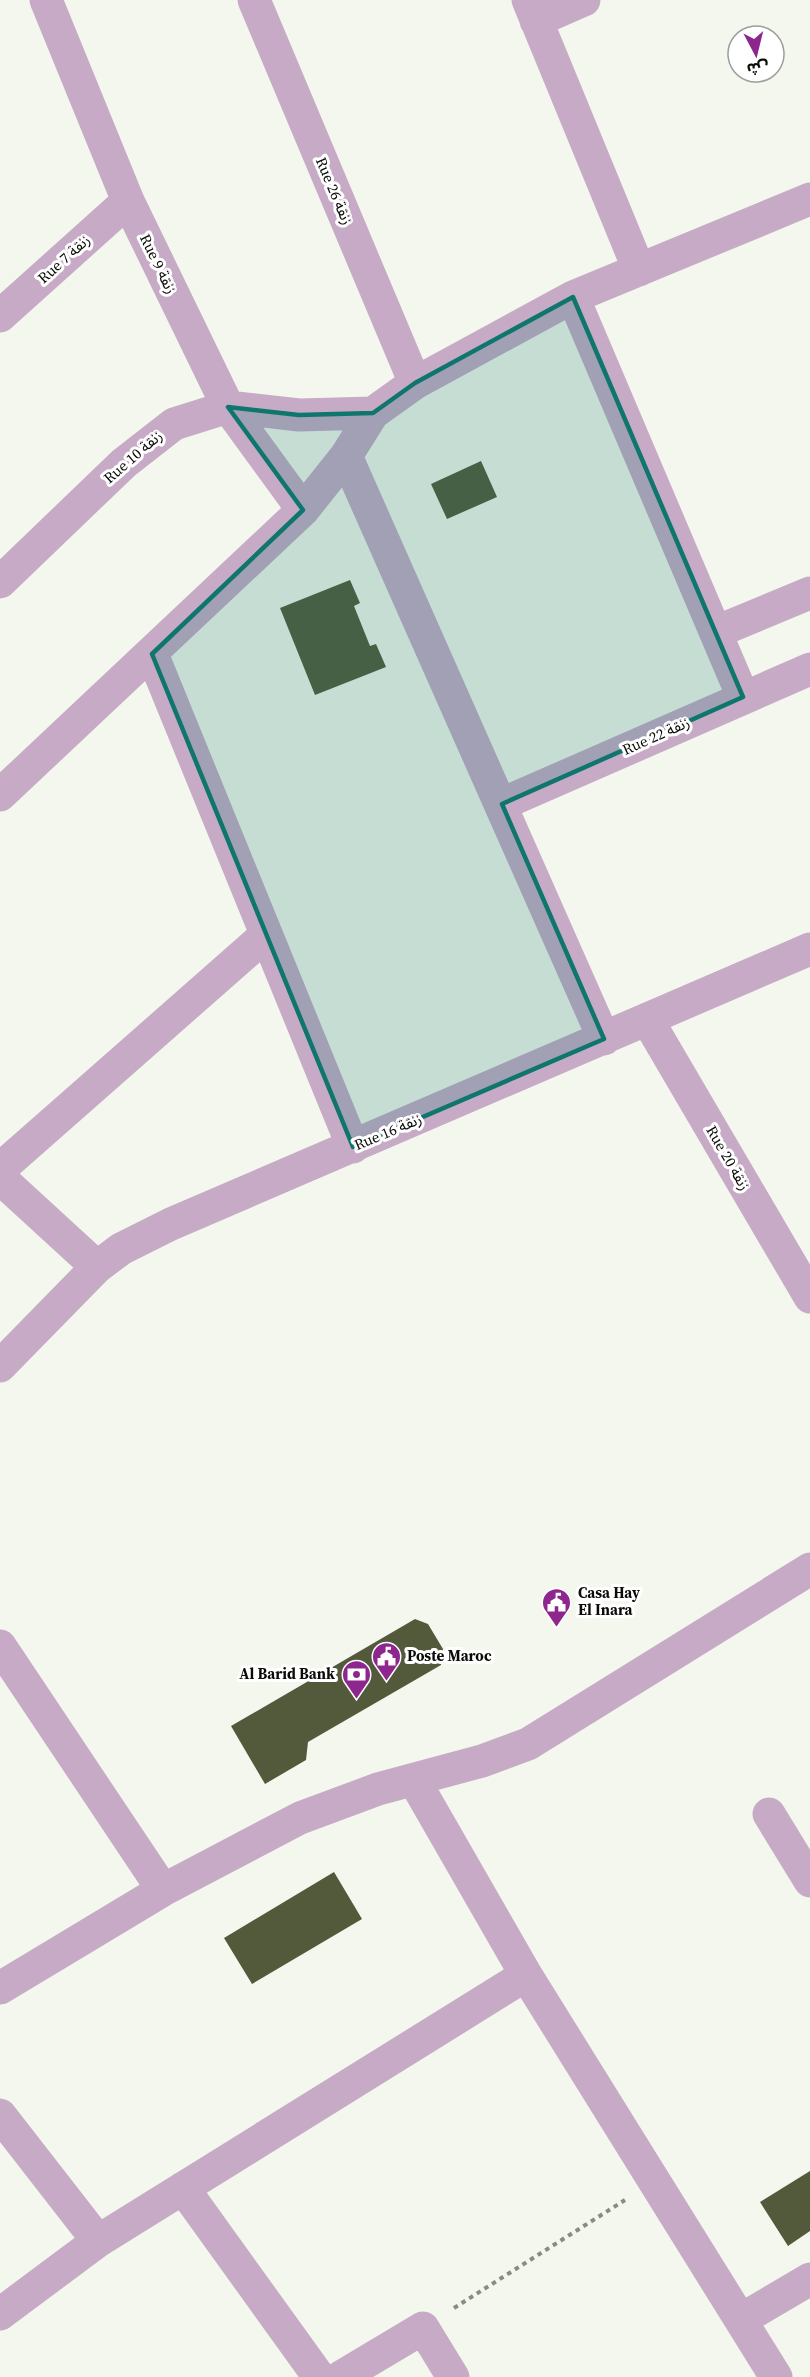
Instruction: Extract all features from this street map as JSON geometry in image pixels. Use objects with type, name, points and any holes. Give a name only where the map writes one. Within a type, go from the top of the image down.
[{"type":"street","name":"Rue 9 زنقة","points":[[46,0],[128,201],[228,407],[303,510]]},
{"type":"street","name":"Rue 26 زنقة","points":[[254,0],[415,383]]},
{"type":"street","points":[[584,0],[532,10],[639,270]]},
{"type":"street","name":"Rue 7 زنقة","points":[[0,316],[128,201]]},
{"type":"street","points":[[0,795],[303,510],[346,456],[373,413],[415,383],[573,297],[809,203]]},
{"type":"street","points":[[573,297],[743,697]]},
{"type":"street","name":"Rue 10 زنقة","points":[[0,582],[149,442],[174,424],[228,407],[299,415],[373,413]]},
{"type":"street","points":[[346,456],[502,804],[604,1039]]},
{"type":"street","points":[[716,632],[810,592]]},
{"type":"street","points":[[152,654],[353,1147]]},
{"type":"street","name":"Rue 22 زنقة","points":[[502,804],[810,669]]},
{"type":"street","points":[[0,1169],[266,935]]},
{"type":"street","name":"Rue 16 زنقة","points":[[0,1366],[97,1267],[121,1250],[171,1224],[810,949]]},
{"type":"street","name":"Rue 20 زنقة","points":[[647,1019],[810,1297]]},
{"type":"street","points":[[0,1178],[97,1267]]},
{"type":"street","points":[[0,1988],[163,1890],[300,1818],[336,1803],[528,1744],[810,1569]]},
{"type":"street","points":[[0,1646],[163,1890]]},
{"type":"street","points":[[414,1780],[526,1975],[776,2377]]},
{"type":"street","points":[[769,1814],[810,1881]]},
{"type":"street","points":[[0,2314],[98,2241],[526,1975]]},
{"type":"street","points":[[0,2115],[98,2241]]},
{"type":"street","points":[[183,2188],[319,2377]]},
{"type":"street","points":[[742,2319],[810,2279]]},
{"type":"street","points":[[341,2377],[423,2328],[453,2377]]},
{"type":"path","points":[[423,2328],[653,2182]]},
{"type":"highlighted area","points":[[573,297],[743,697],[502,804],[604,1039],[353,1147],[152,654],[303,510],[228,407],[299,415],[373,413],[415,383]]},
{"type":"building","points":[[481,461],[497,497],[447,519],[431,484]]},
{"type":"building","points":[[350,580],[360,603],[354,606],[370,646],[376,644],[386,667],[315,695],[280,608]]},
{"type":"building","points":[[415,1619],[428,1624],[443,1649],[441,1665],[308,1742],[306,1760],[265,1784],[231,1726]]},
{"type":"building","points":[[334,1872],[362,1919],[252,1984],[224,1938]]},
{"type":"building","points":[[810,2171],[810,2231],[788,2246],[760,2202]]},
{"type":"place","name":"Casa Hay El Inara","points":[[557,1628]]},
{"type":"place","name":"Poste Maroc","points":[[386,1682]]},
{"type":"place","name":"Al Barid Bank","points":[[356,1700]]}]
